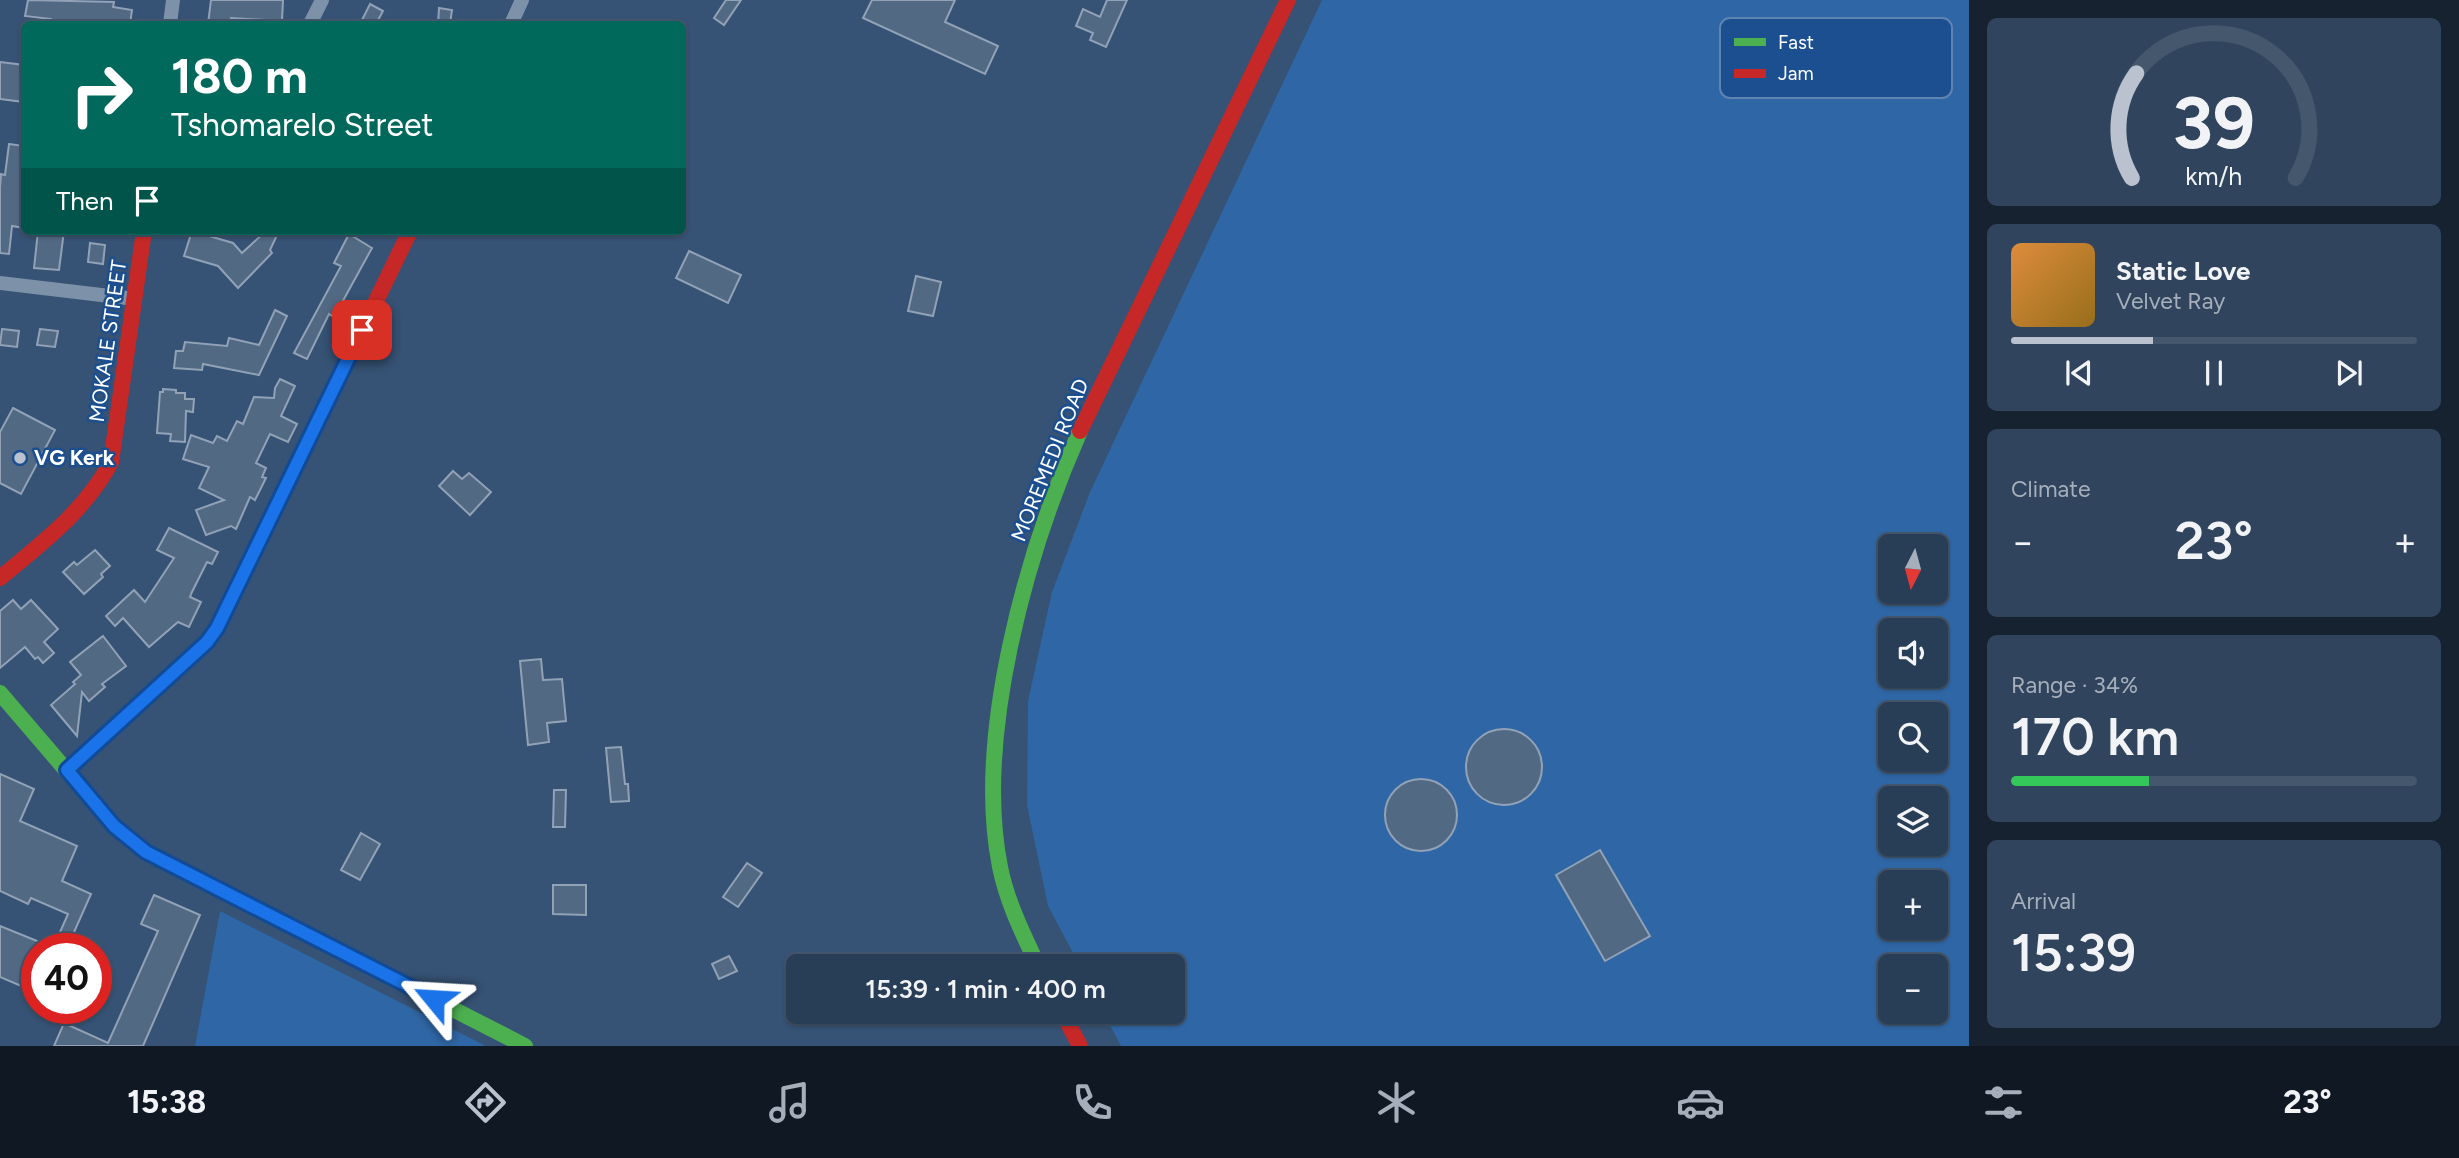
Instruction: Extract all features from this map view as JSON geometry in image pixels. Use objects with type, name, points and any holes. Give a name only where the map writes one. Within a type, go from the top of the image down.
[{"type":"street","points":[[170,21],[173,0]]},
{"type":"street","points":[[312,21],[322,0]]},
{"type":"street","points":[[512,21],[523,0]]},
{"type":"street","name":"MOREMEDI ROAD","points":[[1032,954],[1016,920],[1000,868],[994,794],[1002,686],[1030,566],[1079,435],[1288,0]]},
{"type":"street","name":"MOKALE STREET","points":[[0,578],[72,514],[97,490],[104,479],[117,435],[143,235]]},
{"type":"street","points":[[67,770],[207,642],[217,628],[408,235]]},
{"type":"street","points":[[0,283],[135,299]]},
{"type":"street","points":[[0,693],[114,826],[146,852],[526,1046]]},
{"type":"street","points":[[1068,1024],[1080,1046]]},
{"type":"shaded area","points":[[1322,0],[1969,0],[1969,1046],[1121,1046],[1109,1024],[1185,1024],[1185,954],[1074,954],[1048,906],[1027,805],[1028,701],[1052,592],[1090,492]]},
{"type":"shaded area","points":[[220,911],[486,1046],[195,1046]]},
{"type":"building","points":[[28,0],[114,2],[113,7],[132,10],[130,21],[51,21],[25,16]]},
{"type":"building","points":[[211,0],[283,0],[282,21],[231,18],[230,21],[208,21]]},
{"type":"building","points":[[726,0],[741,0],[724,25],[714,18]]},
{"type":"building","points":[[872,0],[955,0],[945,22],[998,46],[985,74],[863,18]]},
{"type":"building","points":[[1107,0],[1127,0],[1106,47],[1090,40],[1093,33],[1076,26],[1083,9],[1100,17]]},
{"type":"building","points":[[370,4],[383,11],[378,21],[362,21]]},
{"type":"building","points":[[439,8],[452,10],[450,21],[438,21]]},
{"type":"building","points":[[0,62],[21,65],[21,102],[0,99]]},
{"type":"building","points":[[9,144],[21,146],[21,228],[12,226],[9,254],[0,253],[0,188],[1,174],[5,175]]},
{"type":"building","points":[[38,235],[63,235],[59,270],[34,268]]},
{"type":"building","points":[[191,235],[206,235],[233,243],[242,253],[262,235],[277,235],[270,250],[272,253],[238,288],[218,266],[184,256]]},
{"type":"building","points":[[348,235],[372,248],[334,317],[329,314],[307,359],[294,353],[341,266],[334,263]]},
{"type":"building","points":[[90,243],[105,245],[103,264],[88,262]]},
{"type":"building","points":[[689,251],[741,275],[728,303],[676,278]]},
{"type":"building","points":[[916,276],[941,282],[933,316],[908,311]]},
{"type":"building","points":[[275,310],[287,316],[259,375],[203,364],[202,370],[174,368],[176,351],[183,351],[185,342],[227,346],[229,338],[259,345]]},
{"type":"building","points":[[2,329],[19,331],[17,347],[0,345]]},
{"type":"building","points":[[40,329],[58,331],[55,347],[37,345]]},
{"type":"building","points":[[280,379],[295,386],[281,416],[297,424],[288,442],[270,434],[256,463],[266,468],[262,477],[266,478],[255,500],[250,497],[236,529],[231,526],[206,535],[196,510],[224,500],[199,488],[209,467],[183,459],[191,435],[213,443],[217,436],[227,441],[237,421],[243,424],[254,397],[274,398]]},
{"type":"building","points":[[163,389],[176,390],[176,393],[185,393],[185,399],[194,399],[193,412],[186,411],[185,442],[170,441],[171,434],[157,433],[160,392],[163,392]]},
{"type":"building","name":"VG Kerk","points":[[13,408],[55,430],[21,494],[0,483],[0,432]]},
{"type":"building","points":[[453,471],[462,479],[469,473],[491,492],[470,515],[439,486]]},
{"type":"building","points":[[169,528],[218,552],[212,564],[207,562],[190,597],[201,602],[189,627],[178,622],[149,647],[123,618],[115,626],[106,616],[134,590],[145,602],[174,558],[157,550]]},
{"type":"building","points":[[95,550],[110,566],[101,574],[103,577],[84,594],[63,572],[74,562],[77,565]]},
{"type":"building","points":[[13,600],[21,609],[31,600],[58,629],[44,642],[54,653],[43,663],[38,657],[35,659],[25,647],[0,668],[0,611]]},
{"type":"building","points":[[103,636],[126,666],[102,684],[105,687],[89,701],[82,692],[77,736],[51,705],[75,684],[73,682],[81,675],[70,662]]},
{"type":"building","points":[[541,659],[543,680],[562,679],[566,721],[547,723],[549,742],[528,745],[520,661]]},
{"type":"building","points":[[1504,729],[1519,732],[1531,740],[1539,752],[1542,767],[1539,782],[1531,794],[1519,802],[1504,805],[1489,802],[1477,794],[1469,782],[1466,767],[1469,752],[1477,740],[1489,732]]},
{"type":"building","points":[[621,747],[629,801],[611,802],[606,748]]},
{"type":"building","points":[[0,774],[34,789],[20,821],[77,846],[62,881],[91,894],[74,933],[60,933],[68,914],[31,898],[28,904],[0,891]]},
{"type":"building","points":[[1421,779],[1441,785],[1451,795],[1457,815],[1451,835],[1441,845],[1421,851],[1401,845],[1391,835],[1385,815],[1391,795],[1401,785]]},
{"type":"building","points":[[554,790],[566,790],[565,827],[553,827]]},
{"type":"building","points":[[361,833],[380,844],[360,880],[341,870]]},
{"type":"building","points":[[1600,850],[1650,936],[1605,961],[1556,875]]},
{"type":"building","points":[[747,863],[762,873],[738,907],[723,897]]},
{"type":"building","points":[[553,885],[586,885],[586,915],[553,914]]},
{"type":"building","points":[[154,895],[200,915],[143,1046],[54,1046],[64,1024],[108,1043],[158,931],[141,924]]},
{"type":"building","points":[[0,926],[21,935],[21,986],[0,977]]},
{"type":"building","points":[[729,956],[737,971],[719,979],[712,964]]},
{"type":"traffic: fast","points":[[67,770],[207,643],[217,628],[314,429]]},
{"type":"traffic: fast","points":[[1032,954],[1011,905],[1000,867],[994,816],[994,760],[1010,645],[1025,587],[1041,531],[1080,431]]},
{"type":"traffic: fast","points":[[0,693],[114,826],[146,852],[525,1046]]},
{"type":"traffic: jam","points":[[1080,431],[1288,0]]},
{"type":"traffic: jam","points":[[0,578],[76,511],[111,462],[143,235]]},
{"type":"traffic: jam","points":[[314,429],[408,235]]},
{"type":"traffic: jam","points":[[1068,1024],[1080,1046]]},
{"type":"place","name":"VG Kerk","points":[[20,458]]},
{"type":"route","points":[[362,330],[217,628],[207,642],[67,770],[114,826],[146,852],[434,999]]}]
